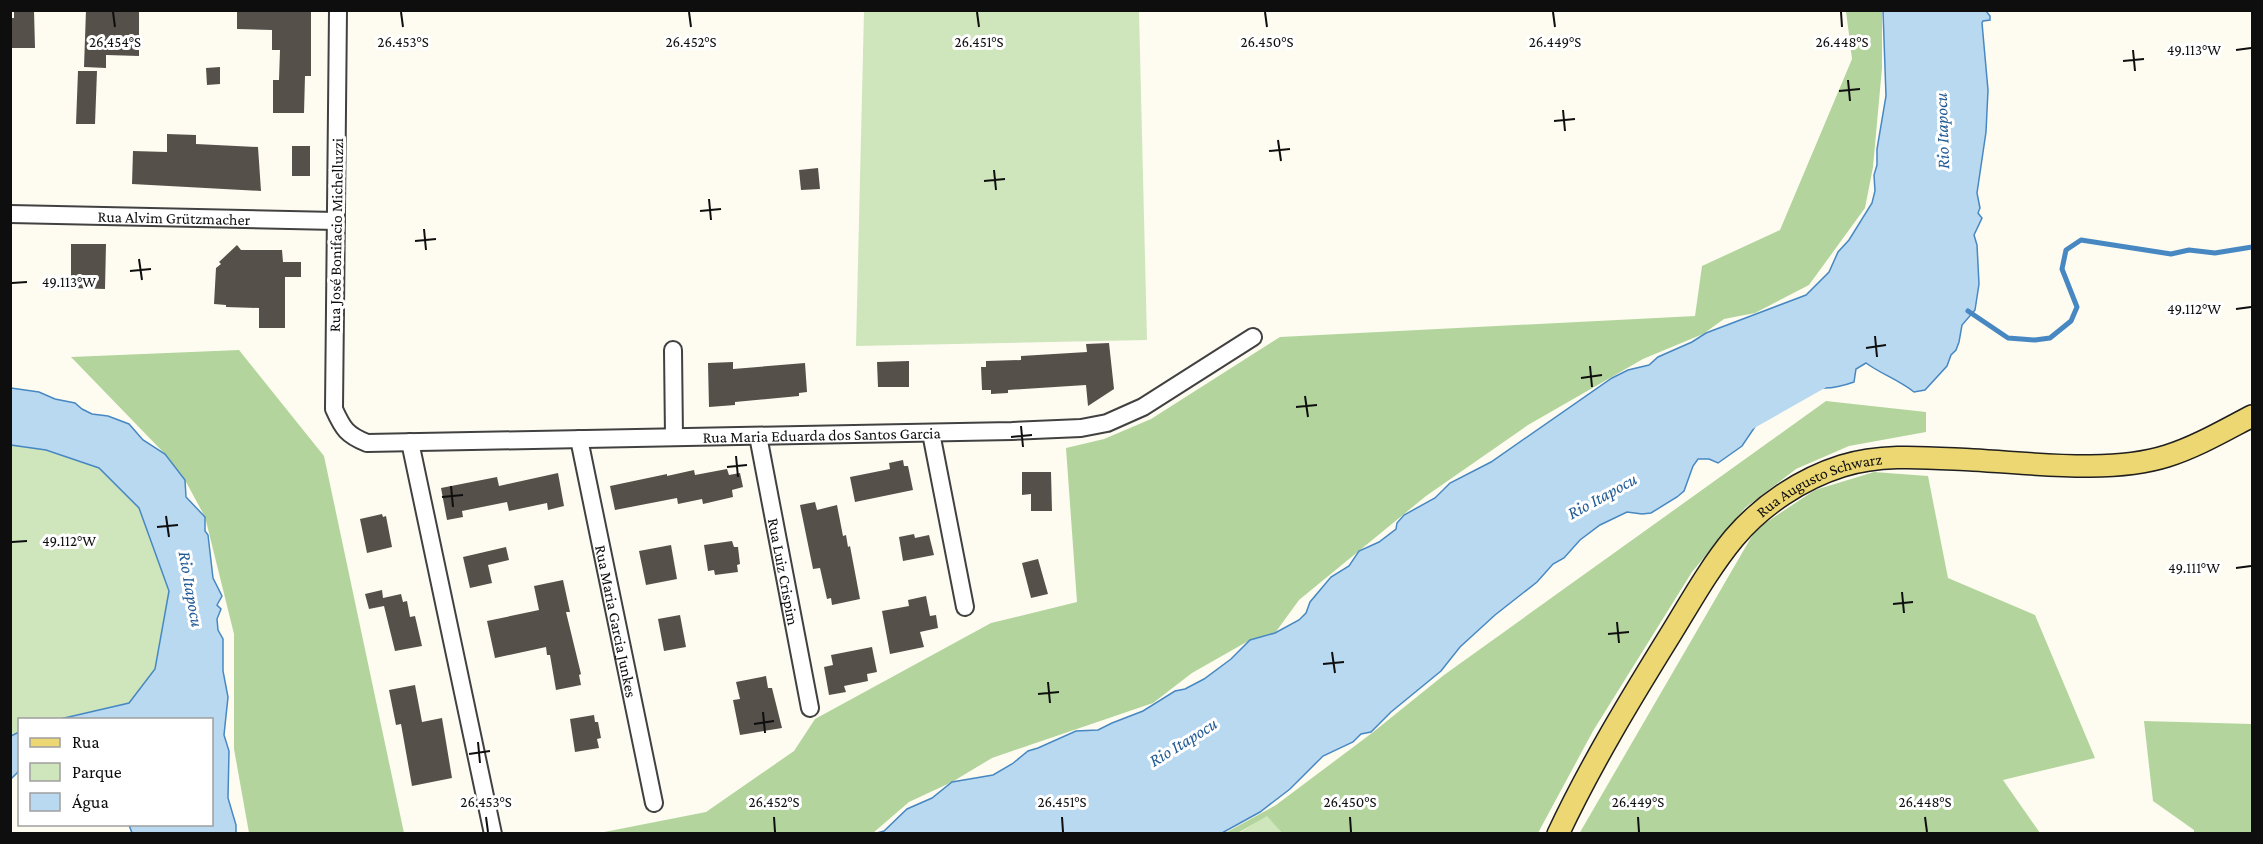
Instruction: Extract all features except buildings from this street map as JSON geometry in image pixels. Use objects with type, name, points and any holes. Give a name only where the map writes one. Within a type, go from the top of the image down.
[{"type":"main road","name":"Rua Augusto Schwarz","points":[[1558,834],[1583,781],[1710,570],[1735,537],[1776,498],[1811,478],[1842,466],[1870,459],[1942,459],[2083,465],[2135,463],[2167,456],[2253,416]]},
{"type":"street","name":"Rua José Bonifacio Michelluzzi","points":[[338,10],[334,409],[342,426],[352,437],[367,443]]},
{"type":"street","name":"Rua Alvim Grützmacher","points":[[10,214],[336,220]]},
{"type":"street","name":"Rua Maria Eduarda dos Santos Garcia","points":[[367,443],[931,433],[1081,428],[1107,423],[1143,407],[1253,337]]},
{"type":"street","points":[[673,350],[674,437]]},
{"type":"street","points":[[931,433],[965,607]]},
{"type":"street","name":"Rua Luiz Crispim","points":[[758,436],[810,708]]},
{"type":"street","name":"Rua Maria Garcia Junkes","points":[[579,439],[654,803]]},
{"type":"street","points":[[410,442],[493,834]]},
{"type":"green space","points":[[864,11],[1139,11],[1147,340],[856,346]]},
{"type":"green space","points":[[1846,11],[1882,11],[1882,68],[1873,167],[1865,208],[1809,285],[1755,313],[1724,319],[1703,334],[1643,359],[1528,425],[1426,496],[1299,600],[1275,633],[1250,640],[1192,673],[1153,703],[992,758],[952,782],[909,802],[873,833],[594,834],[706,812],[794,751],[815,719],[991,623],[1077,602],[1066,448],[1104,439],[1151,419],[1280,337],[1695,316],[1702,266],[1780,230],[1852,59]]},
{"type":"green space","points":[[239,350],[324,456],[404,833],[249,833],[234,749],[234,634],[205,517],[185,480],[165,454],[71,357]]},
{"type":"green space","points":[[1826,401],[1926,412],[1926,432],[1849,446],[1796,469],[1745,508],[1692,572],[1593,731],[1538,833],[1282,833],[1267,816],[1238,833],[1225,833],[1276,805],[1372,733],[1444,675]]},
{"type":"green space","points":[[10,445],[46,450],[99,468],[139,508],[169,591],[155,669],[129,703],[64,718],[18,718],[18,732],[11,736]]},
{"type":"green space","points":[[1874,472],[1928,476],[1948,578],[2035,615],[2095,758],[2003,780],[2040,833],[1579,834],[1756,529],[1815,490]]},
{"type":"green space","points":[[2144,721],[2252,724],[2252,833],[2194,833],[2194,830],[2153,801]]},
{"type":"green space","points":[[1267,815],[1282,833],[1238,834]]},
{"type":"water","points":[[1883,11],[1986,11],[1990,20],[1982,23],[1988,90],[1986,132],[1977,193],[1980,208],[1978,213],[1982,218],[1974,235],[1977,245],[1979,284],[1975,310],[1962,325],[1959,342],[1947,366],[1925,390],[1914,392],[1866,363],[1856,369],[1854,382],[1836,387],[1822,388],[1790,382],[1780,390],[1773,386],[1772,390],[1781,394],[1781,402],[1767,409],[1742,446],[1718,463],[1709,459],[1698,459],[1684,491],[1651,513],[1627,512],[1600,525],[1580,540],[1564,558],[1553,564],[1537,582],[1495,615],[1460,647],[1441,671],[1391,712],[1371,732],[1361,734],[1353,742],[1323,756],[1290,789],[1260,812],[1222,833],[877,833],[884,831],[907,809],[932,798],[952,782],[993,775],[1028,751],[1076,731],[1098,730],[1143,711],[1175,691],[1185,689],[1204,679],[1231,659],[1250,640],[1275,633],[1299,620],[1306,613],[1310,602],[1331,577],[1349,566],[1359,551],[1379,542],[1396,529],[1397,523],[1404,515],[1435,498],[1450,483],[1491,462],[1612,378],[1628,370],[1649,365],[1658,357],[1706,333],[1806,295],[1829,272],[1838,252],[1849,240],[1872,203],[1875,191],[1877,149],[1886,96]]},
{"type":"water","points":[[11,388],[39,392],[55,399],[75,403],[92,414],[108,416],[129,424],[143,440],[165,454],[185,480],[186,497],[205,517],[205,531],[208,535],[213,578],[222,596],[217,605],[221,609],[217,619],[218,630],[223,639],[223,671],[228,697],[224,735],[229,751],[228,798],[236,833],[132,833],[129,826],[213,826],[213,718],[64,718],[129,703],[155,669],[169,591],[139,508],[99,468],[46,450],[11,445]]},
{"type":"water","points":[[18,732],[18,772],[11,779],[11,736]]},
{"type":"waterway","points":[[1968,311],[2008,338],[2035,340],[2050,338],[2071,321],[2077,307],[2062,269],[2066,250],[2081,240],[2171,254],[2189,250],[2215,253],[2252,247]]},
{"type":"waterway","name":"Rio Itapocu","points":[[1743,416],[1817,374],[1833,360]]}]
